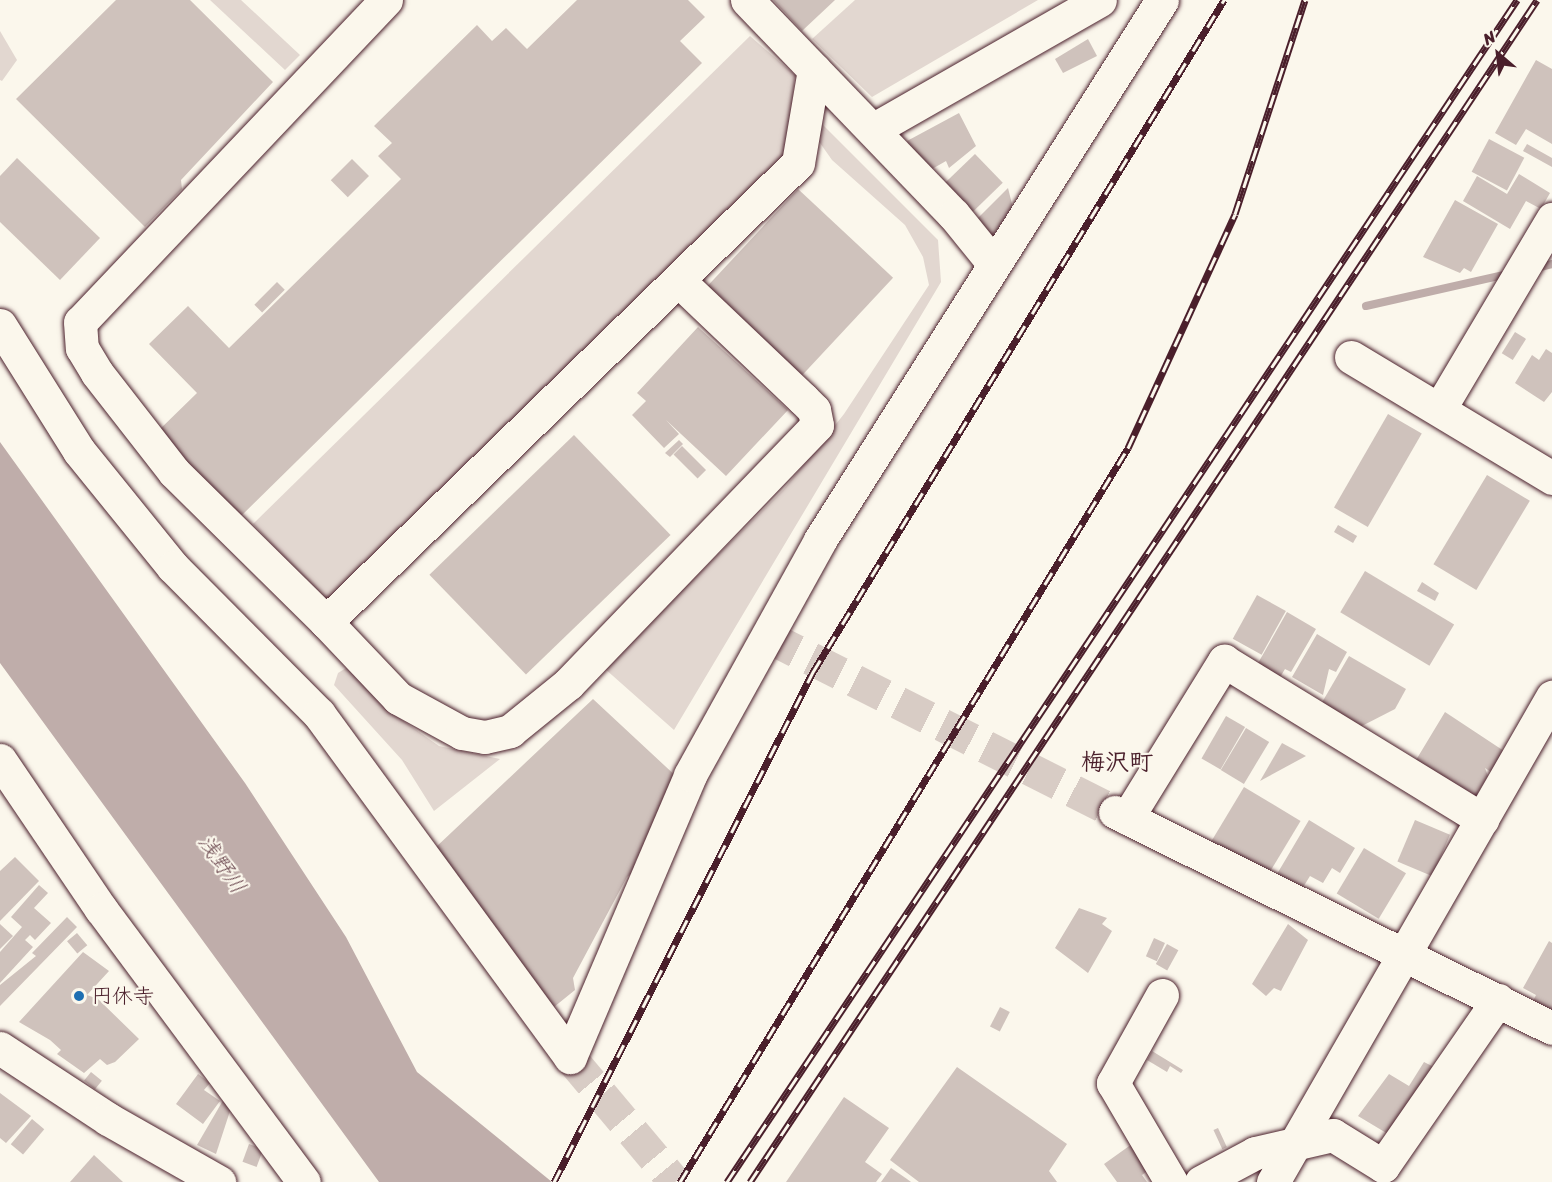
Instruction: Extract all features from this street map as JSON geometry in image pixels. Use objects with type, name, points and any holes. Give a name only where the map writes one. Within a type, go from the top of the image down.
[{"type":"street","points":[[386,0],[80,322],[82,348],[97,373],[174,472],[326,622],[398,698],[462,733],[485,737],[510,731],[568,684],[817,425],[814,410],[679,281]]},
{"type":"street","points":[[747,0],[874,129],[992,262]]},
{"type":"street","points":[[874,129],[1100,0]]},
{"type":"street","points":[[0,325],[79,450],[173,567],[319,714],[570,1056],[690,775],[820,540],[992,262],[1064,162],[1158,1]]},
{"type":"street","points":[[326,622],[798,163],[814,69]]},
{"type":"street","points":[[1440,408],[1552,219]]},
{"type":"street","points":[[1351,357],[1440,408],[1552,478]]},
{"type":"street","points":[[1482,819],[1224,661],[1121,815],[1406,952],[1552,1028]]},
{"type":"street","points":[[1276,1180],[1482,819],[1540,746],[1552,697]]},
{"type":"street","points":[[0,760],[101,909],[304,1182]]},
{"type":"street","points":[[1162,995],[1113,1083],[1171,1182]]},
{"type":"street","points":[[1201,1182],[1255,1153],[1333,1134],[1383,1166],[1498,1000]]},
{"type":"street","points":[[0,1048],[108,1119],[219,1182]]},
{"type":"shaded area","points":[[210,0],[241,0],[300,55],[285,70]]},
{"type":"shaded area","points":[[855,0],[1038,0],[872,97],[812,39]]},
{"type":"shaded area","points":[[0,31],[17,60],[2,81],[0,80]]},
{"type":"shaded area","points":[[750,36],[795,75],[787,151],[337,598],[329,600],[313,590],[253,524]]},
{"type":"shaded area","points":[[819,121],[938,240],[941,282],[674,730],[604,668],[784,489],[844,414],[929,285],[923,257],[905,225],[832,160],[813,133]]},
{"type":"shaded area","points":[[351,665],[402,720],[439,746],[500,759],[434,811],[402,760],[334,685],[338,673]]},
{"type":"water","name":"浅野川","points":[[0,442],[245,783],[346,937],[417,1072],[552,1182],[379,1182],[0,663]]},
{"type":"building","points":[[116,0],[190,0],[273,82],[181,180],[182,189],[145,227],[16,99]]},
{"type":"building","points":[[577,0],[688,0],[705,17],[680,41],[702,63],[240,517],[157,432],[197,393],[149,344],[188,306],[229,348],[401,179],[378,156],[392,143],[374,126],[477,25],[492,41],[506,28],[527,49]]},
{"type":"building","points":[[773,0],[835,0],[802,31]]},
{"type":"building","points":[[1088,39],[1097,56],[1063,73],[1055,59]]},
{"type":"building","points":[[1536,60],[1552,69],[1552,144],[1526,129],[1516,145],[1495,133]]},
{"type":"building","points":[[959,113],[976,146],[949,168],[946,161],[925,173],[907,141]]},
{"type":"building","points":[[1489,139],[1524,158],[1507,190],[1472,172]]},
{"type":"building","points":[[1527,144],[1552,158],[1552,167],[1523,151]]},
{"type":"building","points":[[975,154],[1003,183],[972,213],[944,184]]},
{"type":"building","points":[[17,158],[100,238],[60,280],[0,222],[0,176]]},
{"type":"building","points":[[352,159],[369,176],[348,197],[331,180]]},
{"type":"building","points":[[1519,174],[1550,193],[1541,209],[1526,201],[1510,229],[1463,201],[1477,176],[1507,194]]},
{"type":"building","points":[[1008,188],[1014,212],[985,243],[968,228]]},
{"type":"building","points":[[798,189],[893,278],[802,376],[707,287]]},
{"type":"building","points":[[1455,200],[1498,224],[1471,272],[1464,268],[1460,273],[1423,257]]},
{"type":"building","points":[[277,282],[285,290],[262,312],[254,305]]},
{"type":"building","points":[[698,327],[788,410],[726,476],[666,420],[679,434],[664,448],[632,415],[646,401],[637,393]]},
{"type":"building","points":[[1515,332],[1526,339],[1513,360],[1502,353]]},
{"type":"building","points":[[1546,349],[1552,353],[1552,392],[1544,402],[1515,383],[1532,355],[1539,360]]},
{"type":"building","points":[[1388,414],[1422,434],[1368,527],[1334,508]]},
{"type":"building","points":[[574,435],[671,535],[526,675],[429,575]]},
{"type":"building","points":[[679,440],[683,444],[670,457],[665,453]]},
{"type":"building","points":[[682,446],[706,470],[698,479],[674,454]]},
{"type":"building","points":[[1487,475],[1530,501],[1476,590],[1433,564]]},
{"type":"building","points":[[1338,525],[1357,536],[1353,543],[1334,532]]},
{"type":"building","points":[[1365,571],[1454,625],[1429,666],[1340,612]]},
{"type":"building","points":[[1422,582],[1439,593],[1435,601],[1417,591]]},
{"type":"building","points":[[1257,595],[1286,611],[1262,655],[1233,639]]},
{"type":"building","points":[[1287,612],[1316,629],[1291,672],[1285,669],[1276,684],[1253,672]]},
{"type":"building","points":[[1317,634],[1347,652],[1336,672],[1329,669],[1323,695],[1292,677]]},
{"type":"building","points":[[1349,656],[1406,689],[1395,709],[1356,729],[1317,711]]},
{"type":"building","points":[[593,699],[679,779],[635,862],[639,867],[627,877],[573,978],[575,990],[554,1007],[435,848]]},
{"type":"building","points":[[1445,712],[1504,751],[1491,772],[1485,768],[1488,776],[1473,801],[1413,765]]},
{"type":"building","points":[[1226,716],[1245,727],[1221,769],[1202,758]]},
{"type":"building","points":[[1246,728],[1269,742],[1244,784],[1221,770]]},
{"type":"building","points":[[1282,743],[1306,756],[1260,781]]},
{"type":"building","points":[[1244,787],[1301,821],[1267,878],[1210,844]]},
{"type":"building","points":[[1309,820],[1355,848],[1340,873],[1332,868],[1323,883],[1310,876],[1302,889],[1277,874]]},
{"type":"building","points":[[1415,820],[1450,835],[1432,876],[1397,861]]},
{"type":"building","points":[[1364,848],[1406,873],[1379,919],[1337,893]]},
{"type":"building","points":[[15,857],[39,881],[0,921],[0,871]]},
{"type":"building","points":[[39,885],[48,893],[34,908],[51,923],[35,940],[30,935],[25,940],[33,947],[0,983],[0,952],[22,927],[11,917]]},
{"type":"building","points":[[1079,908],[1107,918],[1102,924],[1112,931],[1088,973],[1055,948]]},
{"type":"building","points":[[67,917],[77,927],[0,1006],[0,985],[36,956],[32,953]]},
{"type":"building","points":[[0,924],[13,936],[0,949]]},
{"type":"building","points":[[1288,924],[1308,940],[1281,991],[1274,988],[1266,996],[1252,984]]},
{"type":"building","points":[[77,933],[87,945],[77,954],[67,941]]},
{"type":"building","points":[[1154,938],[1165,943],[1157,961],[1146,956]]},
{"type":"building","points":[[1549,941],[1552,943],[1552,1014],[1532,1003],[1536,995],[1523,988]]},
{"type":"building","points":[[1167,944],[1178,950],[1167,970],[1156,964]]},
{"type":"building","points":[[83,952],[109,971],[87,995],[98,999],[139,1039],[115,1062],[107,1065],[100,1059],[84,1073],[57,1054],[61,1050],[50,1040],[19,1022]]},
{"type":"building","points":[[1000,1007],[1010,1012],[1000,1032],[990,1027]]},
{"type":"building","points":[[1152,1051],[1183,1070],[1181,1073],[1170,1066],[1167,1072],[1147,1060]]},
{"type":"building","points":[[1424,1062],[1434,1067],[1388,1134],[1358,1116],[1389,1074],[1409,1086]]},
{"type":"building","points":[[957,1067],[1067,1144],[1049,1171],[1057,1182],[919,1182],[890,1160]]},
{"type":"building","points":[[91,1072],[102,1081],[95,1089],[84,1081]]},
{"type":"building","points":[[198,1074],[210,1083],[204,1090],[220,1101],[203,1124],[176,1104]]},
{"type":"building","points":[[0,1093],[31,1116],[6,1143],[0,1138]]},
{"type":"building","points":[[225,1097],[231,1108],[216,1154],[197,1145]]},
{"type":"building","points":[[844,1097],[889,1128],[865,1162],[882,1174],[876,1182],[786,1182]]},
{"type":"building","points":[[32,1119],[44,1129],[23,1155],[11,1144]]},
{"type":"building","points":[[1218,1128],[1227,1147],[1222,1149],[1213,1130]]},
{"type":"building","points":[[249,1144],[263,1149],[257,1167],[243,1162]]},
{"type":"building","points":[[1132,1144],[1150,1169],[1142,1175],[1147,1182],[1117,1182],[1104,1164]]},
{"type":"building","points":[[94,1155],[123,1182],[70,1182]]},
{"type":"building","points":[[891,1168],[907,1179],[911,1182],[881,1182]]},
{"type":"waterway","points":[[1532,269],[1552,264]]},
{"type":"waterway","points":[[1366,306],[1508,274]]},
{"type":"tunnel","points":[[767,636],[1115,812]]},
{"type":"tunnel","points":[[570,1057],[675,1182]]},
{"type":"railway","points":[[554,1182],[813,672],[1224,0]]},
{"type":"railway","points":[[680,1182],[1128,448],[1235,214],[1305,0]]},
{"type":"railway","points":[[727,1182],[1517,0]]},
{"type":"railway","points":[[750,1182],[1537,0]]},
{"type":"place","name":"円休寺","points":[[79,996]]},
{"type":"district","name":"梅沢町","points":[[1117,763]]}]
